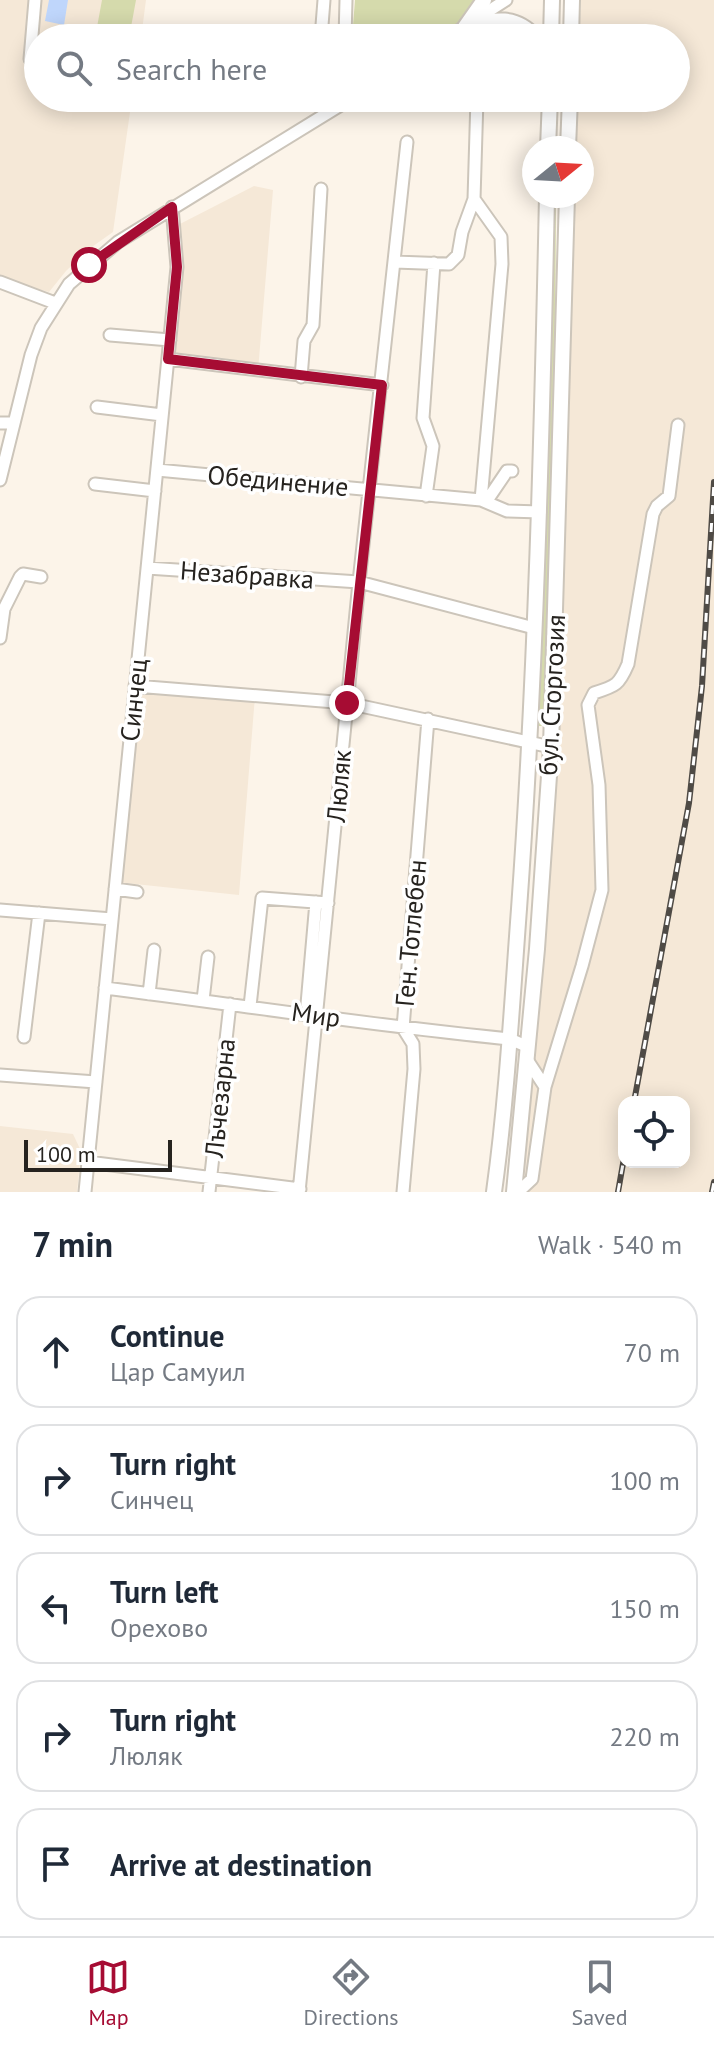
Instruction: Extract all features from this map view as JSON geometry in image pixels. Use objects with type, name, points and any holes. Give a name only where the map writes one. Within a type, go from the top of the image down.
[{"type":"main road","points":[[467,24],[484,0]]},
{"type":"main road","points":[[551,24],[552,0]]},
{"type":"main road","points":[[571,24],[572,0]]},
{"type":"main road","points":[[480,24],[506,19],[518,24]]},
{"type":"main road","points":[[548,136],[549,112]]},
{"type":"main road","points":[[568,136],[569,112]]},
{"type":"main road","name":"бул. Сторгозия","points":[[494,1192],[510,1039],[530,742],[540,512],[547,208]]},
{"type":"main road","name":"бул. Сторгозия","points":[[516,1192],[551,747],[567,208]]},
{"type":"street","points":[[33,24],[35,0]]},
{"type":"street","points":[[322,24],[324,0]]},
{"type":"street","points":[[345,24],[346,0]]},
{"type":"street","points":[[470,24],[506,0]]},
{"type":"street","points":[[0,480],[31,355],[55,303],[69,284],[89,265],[172,207],[325,112]]},
{"type":"street","points":[[395,262],[449,264],[458,255],[462,232],[474,199],[477,112]]},
{"type":"street","name":"Люляк","points":[[300,1190],[317,1015],[322,903],[347,703],[407,142]]},
{"type":"street","points":[[301,377],[304,341],[313,325],[321,189]]},
{"type":"street","points":[[474,199],[501,237],[502,264],[484,501]]},
{"type":"street","name":"Синчец","points":[[85,1192],[177,267],[172,207]]},
{"type":"street","points":[[426,496],[433,446],[423,418],[434,263]]},
{"type":"street","points":[[0,282],[55,303]]},
{"type":"street","points":[[110,335],[170,340]]},
{"type":"street","points":[[168,359],[382,385]]},
{"type":"street","points":[[97,407],[162,415]]},
{"type":"street","points":[[0,423],[13,423]]},
{"type":"street","points":[[535,1192],[532,1179],[545,1087],[602,890],[599,785],[588,705],[594,693],[615,686],[620,681],[628,664],[653,514],[669,496],[678,425]]},
{"type":"street","name":"Обединение","points":[[157,470],[484,501],[507,511],[540,512]]},
{"type":"street","points":[[484,501],[507,471],[512,471]]},
{"type":"street","points":[[95,484],[155,491]]},
{"type":"street","name":"Незабравка","points":[[147,568],[359,582],[534,628]]},
{"type":"street","points":[[0,638],[4,609],[20,577],[23,574],[41,577]]},
{"type":"street","points":[[135,686],[347,703],[551,747]]},
{"type":"street","name":"Ген. Тотлебен","points":[[403,1192],[414,1069],[413,1044],[403,1028],[428,719]]},
{"type":"street","points":[[115,889],[137,892]]},
{"type":"street","points":[[250,1006],[262,898],[322,903],[307,1004]]},
{"type":"street","points":[[0,910],[112,919]]},
{"type":"street","points":[[24,1037],[39,913]]},
{"type":"street","points":[[149,994],[154,950]]},
{"type":"street","points":[[203,1000],[208,957]]},
{"type":"street","name":"Мир","points":[[105,988],[403,1028],[510,1039],[526,1051]]},
{"type":"street","name":"Лъчезарна","points":[[209,1192],[230,1004]]},
{"type":"street","points":[[526,1051],[545,1087]]},
{"type":"street","points":[[0,1075],[96,1082]]},
{"type":"street","points":[[88,1162],[300,1190]]},
{"type":"street","points":[[516,1192],[532,1179]]},
{"type":"shaded area","points":[[0,0],[146,0],[143,24],[24,24],[24,112],[130,112],[113,232],[89,249],[49,292],[0,279]]},
{"type":"shaded area","points":[[581,0],[714,0],[714,1192],[514,1192],[564,559],[575,208],[594,208],[594,136],[576,136],[577,112],[690,112],[690,24],[580,24]]},
{"type":"shaded area","points":[[254,186],[273,190],[258,371],[168,360],[178,225]]},
{"type":"shaded area","points":[[135,686],[255,696],[239,895],[116,882]]},
{"type":"shaded area","points":[[0,1126],[73,1134],[81,1151],[77,1192],[0,1192]]},
{"type":"green space","points":[[102,0],[136,0],[132,24],[98,24]]},
{"type":"green space","points":[[355,0],[480,0],[456,24],[353,24]]},
{"type":"green space","points":[[553,208],[556,208],[555,375],[543,726],[539,726]]},
{"type":"water","points":[[49,0],[68,0],[64,24],[45,21]]},
{"type":"railway","points":[[635,1096],[689,803],[702,686],[714,482]]},
{"type":"railway","points":[[618,1192],[622,1168]]},
{"type":"railway","points":[[712,1192],[714,1182]]},
{"type":"route","points":[[89,265],[172,207],[177,267],[168,359],[382,385],[347,703]]}]
